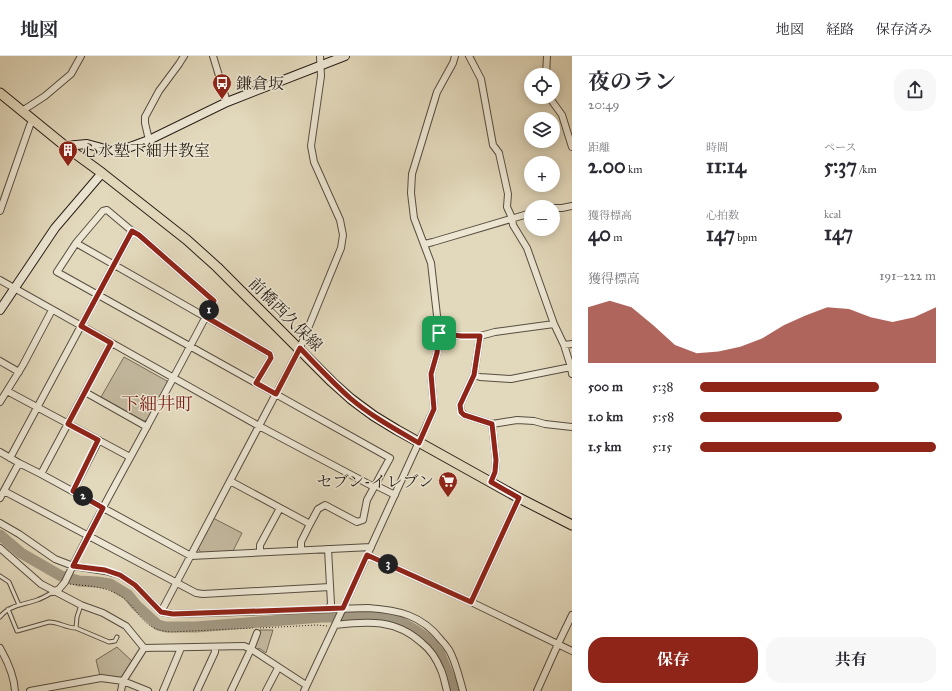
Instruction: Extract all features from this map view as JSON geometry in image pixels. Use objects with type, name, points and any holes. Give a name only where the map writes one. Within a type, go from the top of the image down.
[{"type":"main road","name":"前橋西久保線","points":[[0,93],[65,146],[159,217],[193,246],[217,267],[300,348],[332,382],[351,399],[374,416],[419,443],[519,498],[572,525]]},
{"type":"street","points":[[22,111],[45,96],[71,74],[81,56]]},
{"type":"street","points":[[149,140],[144,123],[145,117],[159,91],[184,56]]},
{"type":"street","points":[[213,56],[227,102]]},
{"type":"street","points":[[161,612],[300,348],[341,248],[343,235],[340,220],[314,162],[311,146],[321,76],[320,56]]},
{"type":"street","points":[[65,146],[86,144],[109,150],[122,150],[149,140],[227,102],[345,56]]},
{"type":"street","points":[[144,648],[244,646],[251,649],[305,688],[343,609],[434,409],[431,374],[437,353],[439,333],[431,263],[414,218],[411,193],[412,174],[437,92],[453,63],[455,56]]},
{"type":"street","points":[[470,56],[481,79],[493,145],[499,153],[508,194],[507,207],[514,225],[527,248],[554,324],[564,345],[572,374]]},
{"type":"street","points":[[546,68],[547,56]]},
{"type":"street","points":[[554,104],[562,114],[572,147]]},
{"type":"street","points":[[0,211],[33,119]]},
{"type":"street","points":[[0,310],[55,228],[102,173]]},
{"type":"street","points":[[560,208],[572,206]]},
{"type":"street","points":[[53,592],[59,589],[65,582],[130,457],[147,427],[190,346],[206,317],[214,301],[139,235],[107,210],[104,211],[76,243],[57,272],[98,294],[190,346],[390,458],[367,500],[363,520],[357,522],[325,505],[318,509],[310,524],[301,542],[301,550]]},
{"type":"street","points":[[425,244],[524,215]]},
{"type":"street","points":[[10,458],[132,231]]},
{"type":"street","points":[[76,243],[270,354],[271,358],[256,383]]},
{"type":"street","points":[[0,280],[259,426],[395,495]]},
{"type":"street","points":[[0,402],[19,372],[52,310]]},
{"type":"street","points":[[439,333],[461,336],[480,336],[495,332],[554,324]]},
{"type":"street","points":[[480,336],[474,375],[460,405],[461,412],[464,415],[492,424],[516,420],[534,421],[545,424],[572,427]]},
{"type":"street","points":[[41,474],[111,343]]},
{"type":"street","points":[[564,345],[572,344]]},
{"type":"street","points":[[0,361],[19,372]]},
{"type":"street","points":[[474,375],[480,378],[511,379],[571,367]]},
{"type":"street","points":[[7,391],[130,457]]},
{"type":"street","points":[[85,392],[147,427]]},
{"type":"street","points":[[491,482],[495,472],[496,460],[492,424]]},
{"type":"street","points":[[73,491],[98,440]]},
{"type":"street","points":[[0,452],[191,556],[371,547]]},
{"type":"street","points":[[0,498],[19,463]]},
{"type":"street","points":[[230,481],[310,524]]},
{"type":"street","points":[[4,491],[196,593],[203,594],[330,587]]},
{"type":"street","points":[[471,602],[519,498]]},
{"type":"street","points":[[260,552],[260,545],[280,508]]},
{"type":"street","points":[[0,523],[19,534],[55,560],[72,567],[105,570],[120,575],[135,585],[161,612],[173,614],[328,609],[383,609],[400,612],[418,619],[436,633],[449,650],[458,670],[463,691]]},
{"type":"street","points":[[0,548],[41,584],[53,592],[103,613],[126,626],[144,648]]},
{"type":"street","points":[[328,549],[331,604],[328,609]]},
{"type":"street","points":[[367,555],[471,602],[572,651]]},
{"type":"street","points":[[537,691],[572,615]]},
{"type":"street","points":[[336,624],[369,622],[381,623],[391,625],[408,632],[416,637],[431,652],[441,670],[447,691]]},
{"type":"street","points":[[231,691],[257,633]]},
{"type":"street","points":[[197,691],[215,652],[215,647]]},
{"type":"street","points":[[0,648],[7,660],[14,681],[14,691]]},
{"type":"street","points":[[121,691],[123,681],[144,648]]},
{"type":"street","points":[[163,691],[181,648]]},
{"type":"street","points":[[266,691],[278,668]]},
{"type":"street","points":[[30,691],[101,678],[123,681],[148,691]]},
{"type":"lane","points":[[0,576],[10,582],[19,605]]},
{"type":"lane","points":[[0,617],[12,607],[37,600],[53,592]]},
{"type":"lane","points":[[76,628],[81,605]]},
{"type":"lane","points":[[8,609],[17,631],[54,622],[70,628],[76,628],[109,642],[115,641],[117,637]]},
{"type":"shaded area","points":[[124,357],[167,381],[167,384],[147,420],[144,421],[101,397]]},
{"type":"shaded area","points":[[213,518],[242,533],[233,551],[201,553],[198,548]]},
{"type":"shaded area","points":[[260,630],[273,630],[266,653],[259,648],[258,650],[255,648]]},
{"type":"shaded area","points":[[117,647],[132,661],[122,677],[100,676],[96,660]]},
{"type":"waterway","points":[[0,535],[21,553],[61,576],[79,581],[110,584],[128,595],[136,605],[158,625],[166,627],[196,627],[321,617],[374,616],[397,620],[428,639],[440,654],[455,691]]},
{"type":"place","name":"鎌倉坂","points":[[222,100]]},
{"type":"place","name":"心水塾下細井教室","points":[[68,167]]},
{"type":"place","name":"セブン-イレブン","points":[[448,498]]},
{"type":"district","name":"下細井町","points":[[157,404]]},
{"type":"route","points":[[132,231],[139,235],[214,301],[206,317],[270,354],[271,358],[256,383],[276,394],[300,348],[332,382],[351,399],[374,416],[419,443],[434,409],[431,374],[437,353],[439,333],[461,336],[480,336],[474,375],[460,405],[461,412],[464,415],[492,424],[496,460],[495,472],[491,482],[519,498],[471,602],[367,555],[343,608],[173,614],[161,612],[135,585],[120,575],[105,570],[73,566],[103,508],[73,491],[98,440],[68,424],[111,343],[81,326],[132,231]]}]
